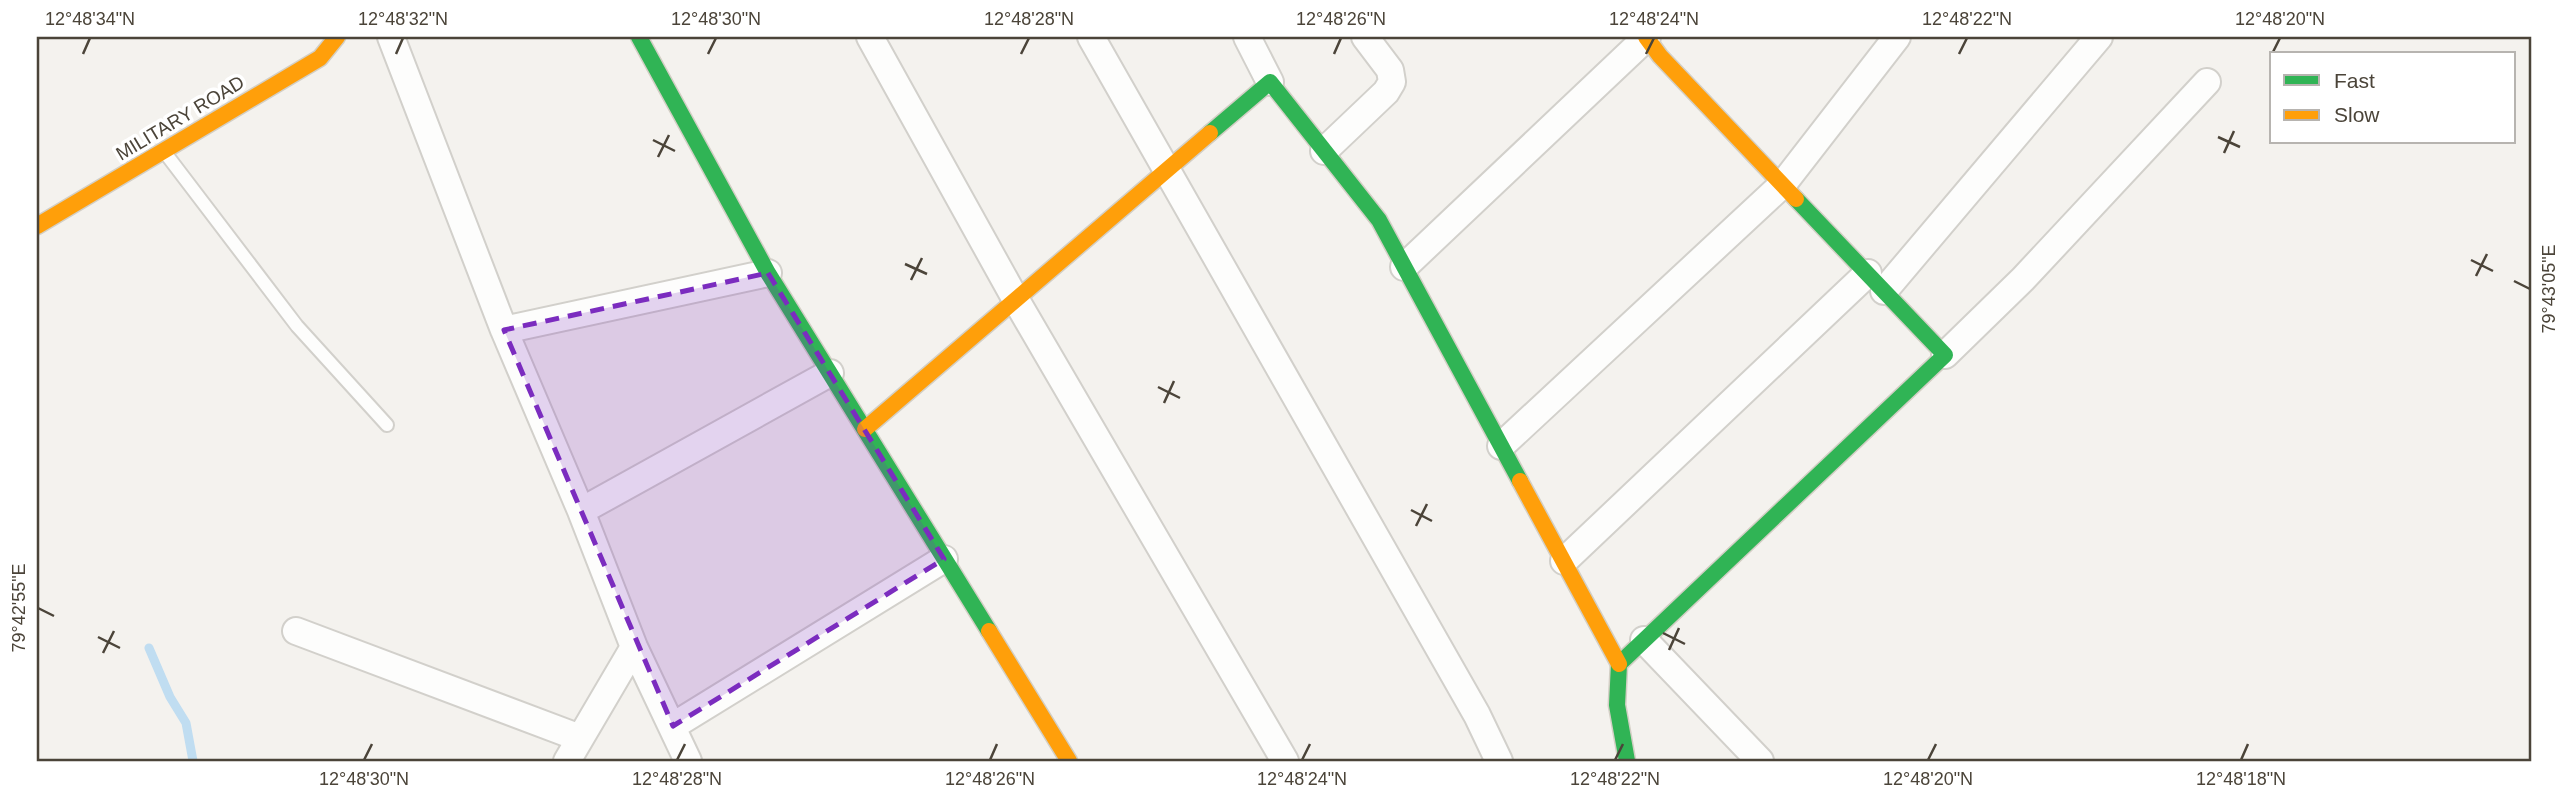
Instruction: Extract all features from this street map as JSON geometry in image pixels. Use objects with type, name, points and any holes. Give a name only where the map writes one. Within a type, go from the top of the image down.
[{"type":"street","name":"MILITARY ROAD","points":[[37,226],[320,58],[337,37]]},
{"type":"street","points":[[391,37],[504,330],[581,511],[634,647],[688,761]]},
{"type":"street","points":[[639,37],[768,273],[1069,761]]},
{"type":"street","points":[[870,37],[1016,300],[1285,761]]},
{"type":"street","points":[[1091,37],[1477,715],[1499,761]]},
{"type":"street","points":[[1247,37],[1270,82],[1379,220],[1619,664],[1617,705],[1627,761]]},
{"type":"street","points":[[1324,151],[1386,92],[1392,82],[1390,70],[1365,37]]},
{"type":"street","points":[[1404,267],[1647,37],[1660,56],[1945,355]]},
{"type":"street","points":[[1501,446],[1783,184],[1897,37]]},
{"type":"street","points":[[1564,561],[1876,282],[2099,37]]},
{"type":"street","points":[[865,429],[1270,82]]},
{"type":"street","points":[[1619,664],[2023,279],[2207,82]]},
{"type":"street","points":[[504,330],[768,273]]},
{"type":"street","points":[[581,511],[830,373]]},
{"type":"street","points":[[673,726],[944,559]]},
{"type":"street","points":[[296,631],[580,738]]},
{"type":"street","points":[[1644,640],[1760,761]]},
{"type":"street","points":[[567,761],[634,647]]},
{"type":"lane","points":[[164,152],[297,326],[387,425]]},
{"type":"highlighted area","points":[[768,273],[944,559],[673,726],[504,330]]},
{"type":"waterway","points":[[149,648],[170,697],[186,723],[193,761]]},
{"type":"traffic: fast","points":[[639,37],[768,273],[989,631]]},
{"type":"traffic: fast","points":[[1210,133],[1270,82],[1379,220],[1520,481]]},
{"type":"traffic: fast","points":[[1627,761],[1617,705],[1619,664],[1945,355],[1796,199]]},
{"type":"traffic: slow","points":[[37,226],[320,58],[337,37]]},
{"type":"traffic: slow","points":[[1646,37],[1660,56],[1796,199]]},
{"type":"traffic: slow","points":[[865,429],[1210,133]]},
{"type":"traffic: slow","points":[[1520,481],[1619,664]]},
{"type":"traffic: slow","points":[[989,631],[1069,761]]}]
